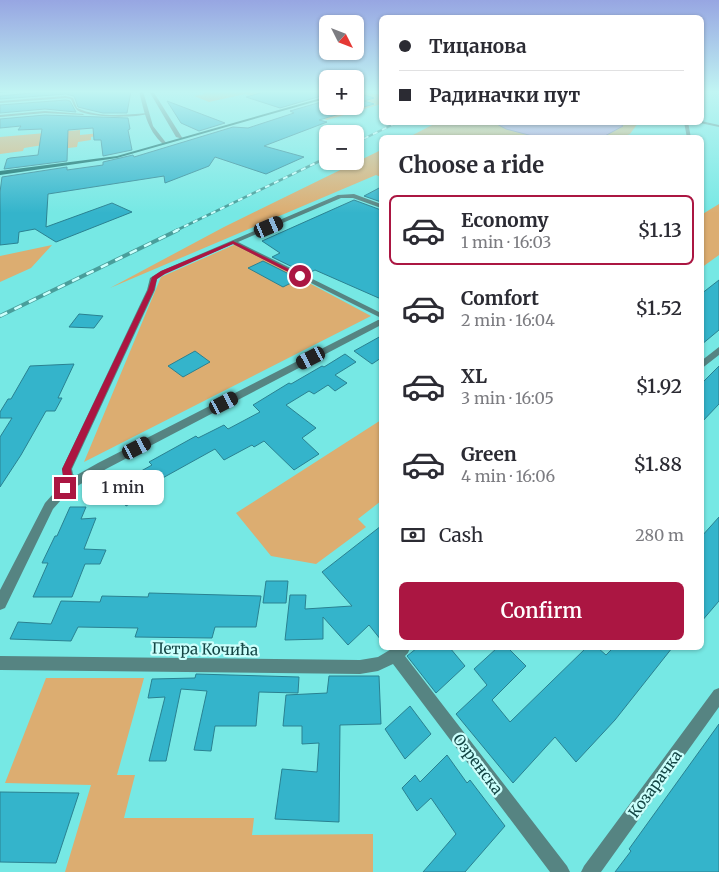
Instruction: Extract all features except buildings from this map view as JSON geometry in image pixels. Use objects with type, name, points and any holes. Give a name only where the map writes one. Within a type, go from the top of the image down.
[{"type":"street","points":[[155,132],[165,143]]},
{"type":"street","points":[[175,132],[181,138]]},
{"type":"street","points":[[0,173],[117,157],[204,132]]},
{"type":"street","points":[[74,482],[68,476],[67,469],[147,299],[154,278],[163,272],[340,196],[348,195],[379,205]]},
{"type":"street","points":[[233,242],[379,315]]},
{"type":"street","points":[[0,604],[49,506],[65,488],[379,323]]},
{"type":"street","points":[[704,363],[719,350]]},
{"type":"street","name":"Петра Кочића","points":[[0,663],[360,667],[374,666],[399,652]]},
{"type":"street","name":"Озренска","points":[[399,652],[561,872]]},
{"type":"street","name":"Козарачка","points":[[590,872],[719,695]]},
{"type":"shaded area","points":[[61,132],[80,132],[80,135],[101,133],[101,135],[91,137],[91,140],[78,142],[77,147],[42,151],[43,145],[24,148],[23,151],[0,154],[0,137]]},
{"type":"shaded area","points":[[419,132],[632,132],[627,135],[413,135]]},
{"type":"shaded area","points":[[516,132],[613,132],[607,135],[529,135]]},
{"type":"shaded area","points":[[379,151],[379,176],[376,175],[110,288],[224,227],[340,170],[364,170],[364,158]]},
{"type":"shaded area","points":[[719,204],[719,255],[704,266],[704,213]]},
{"type":"shaded area","points":[[236,244],[371,316],[84,462],[161,277]]},
{"type":"shaded area","points":[[52,245],[31,268],[0,282],[0,256]]},
{"type":"shaded area","points":[[379,421],[379,503],[358,519],[366,527],[316,564],[271,556],[236,513]]},
{"type":"shaded area","points":[[46,678],[144,678],[117,775],[135,775],[124,818],[254,818],[252,835],[373,834],[373,872],[65,872],[91,785],[5,783]]},
{"type":"railway","points":[[364,139],[378,132]]},
{"type":"railway","points":[[175,231],[319,161]]},
{"type":"railway","points":[[0,316],[178,230]]},
{"type":"route","points":[[65,488],[74,482],[68,476],[67,469],[151,290],[154,278],[163,272],[233,242],[300,276]]}]
